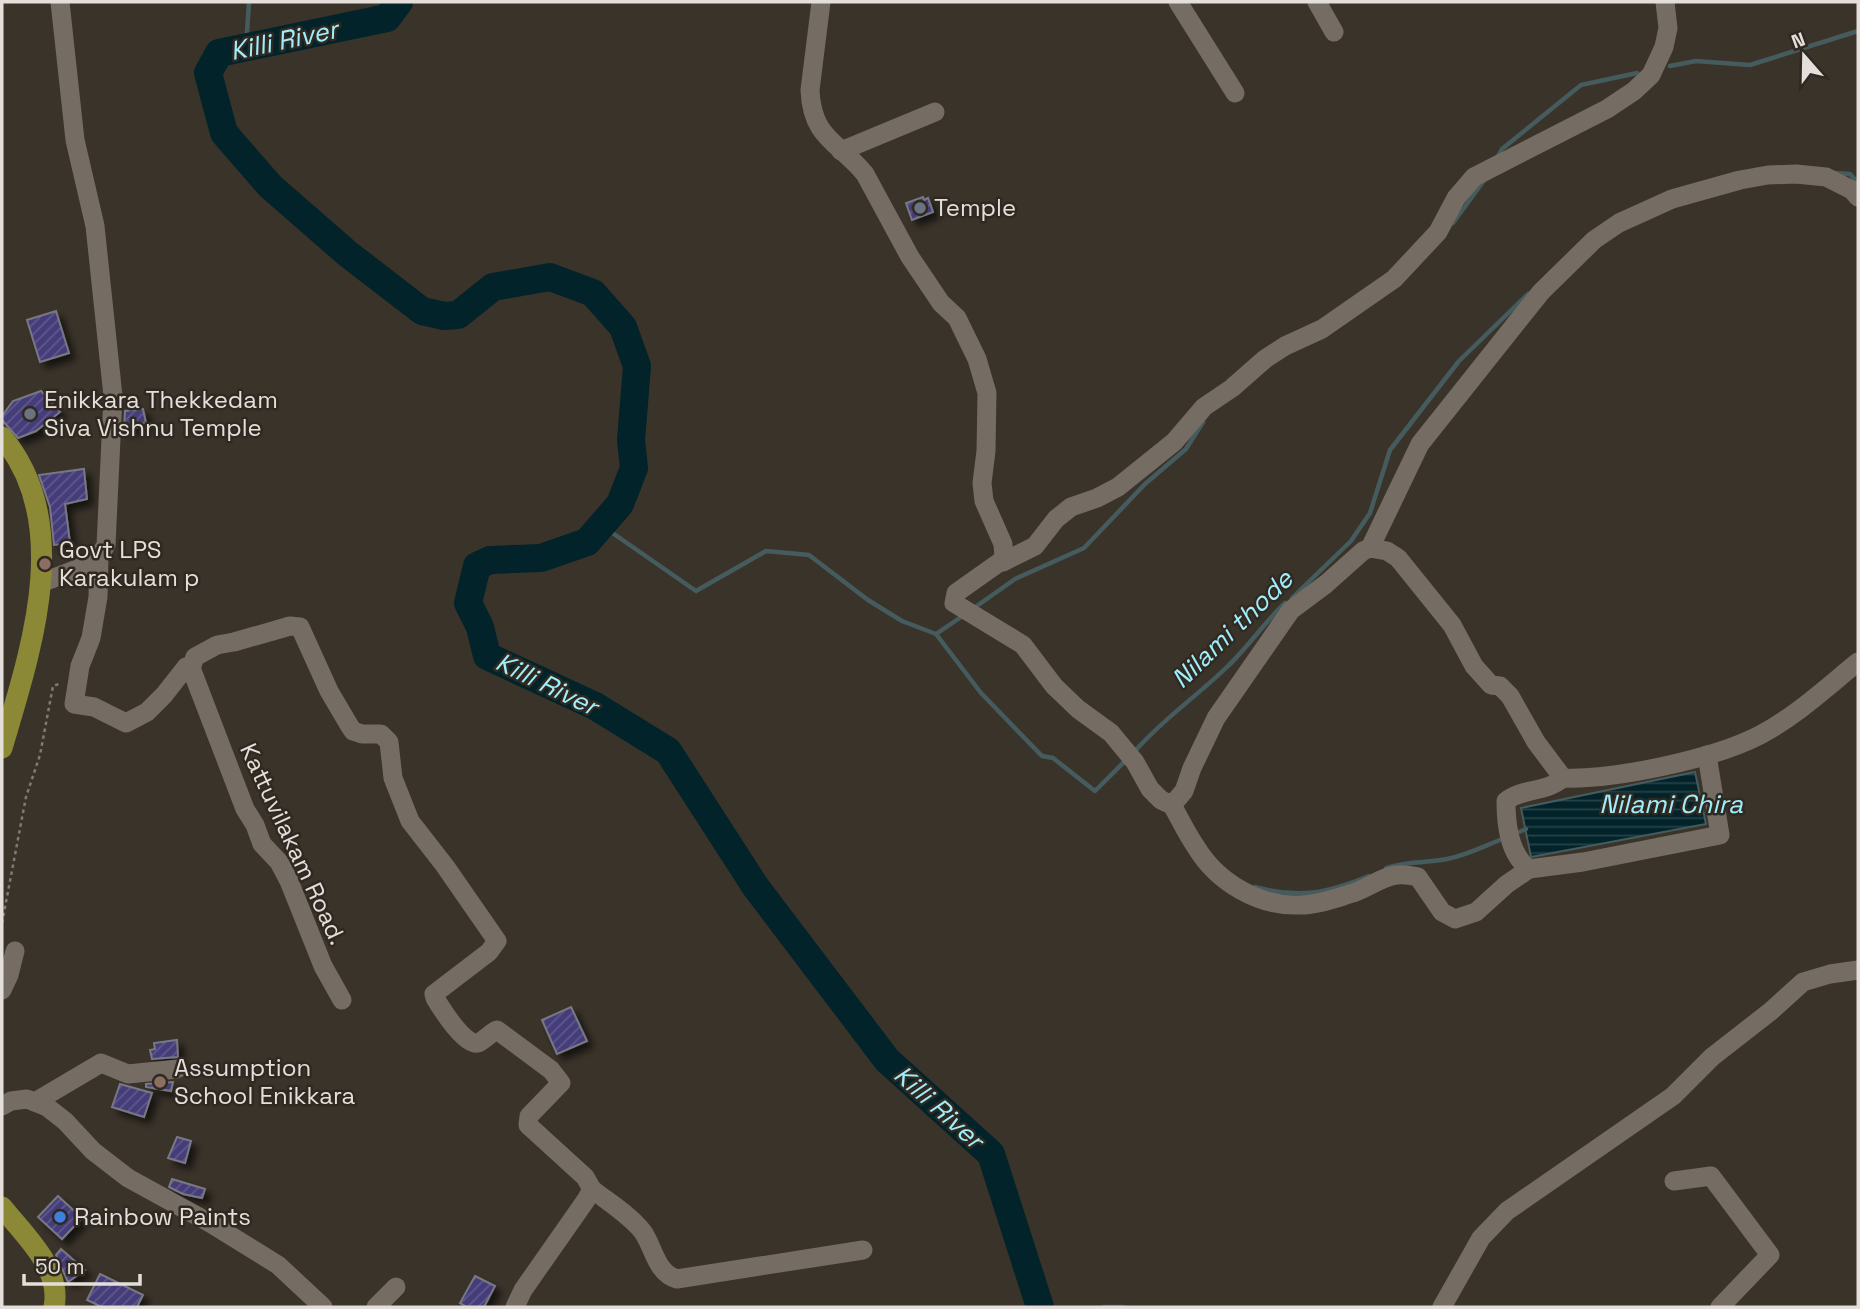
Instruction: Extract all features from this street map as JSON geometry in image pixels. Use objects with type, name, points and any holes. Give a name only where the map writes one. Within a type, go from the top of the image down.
[{"type":"main road","points":[[2,437],[15,452],[29,479],[37,512],[43,559],[23,676],[2,748]]},
{"type":"main road","points":[[2,1207],[52,1274],[56,1288],[54,1307]]},
{"type":"street","points":[[60,2],[75,140],[95,226],[113,397],[106,545],[99,556],[98,597],[91,638],[80,666],[74,704],[94,707],[126,723],[147,712],[186,667],[191,667],[195,657],[217,645],[290,626],[300,627],[328,691],[353,731],[382,734],[389,742],[393,778],[410,821],[445,866],[496,941],[489,952],[434,994],[435,998],[461,1035],[472,1043],[477,1043],[497,1030],[551,1070],[561,1083],[529,1116],[527,1125],[585,1177],[592,1189],[639,1227],[662,1270],[668,1276],[677,1279],[863,1250]]},
{"type":"street","points":[[821,2],[811,103],[820,129],[865,174],[910,257],[941,303],[957,318],[977,359],[987,393],[986,451],[982,483],[984,501],[1003,544],[1003,562]]},
{"type":"street","points":[[1178,2],[1234,93]]},
{"type":"street","points":[[1317,2],[1334,32]]},
{"type":"street","points":[[1665,2],[1668,27],[1664,47],[1651,75],[1634,91],[1597,115],[1474,177],[1456,198],[1438,232],[1394,279],[1322,328],[1275,352],[1232,388],[1204,407],[1174,442],[1118,487],[1071,507],[1056,519],[1035,546],[1003,562],[956,593],[954,603],[1023,645],[1054,686],[1078,709],[1111,733],[1129,755],[1150,789],[1161,800],[1172,805],[1196,849],[1220,876],[1239,889],[1266,901],[1298,906],[1316,904],[1354,892],[1400,872],[1418,877],[1442,912],[1455,919],[1475,912],[1529,869],[1583,862],[1720,835],[1707,755]]},
{"type":"street","points":[[841,151],[935,112]]},
{"type":"street","points":[[1370,548],[1420,444],[1541,292],[1594,240],[1619,223],[1672,199],[1768,175],[1826,177],[1852,190],[1858,197]]},
{"type":"street","points":[[1172,805],[1184,791],[1216,718],[1291,610],[1370,548],[1392,553],[1421,584],[1452,625],[1474,666],[1491,685],[1500,686],[1510,696],[1536,742],[1563,778]]},
{"type":"street","points":[[41,583],[99,556]]},
{"type":"street","points":[[1529,869],[1516,855],[1507,824],[1506,802],[1511,797],[1548,788],[1563,778],[1631,772],[1707,755],[1759,736],[1807,704],[1858,662]]},
{"type":"street","name":"Kattuvilakam Road.","points":[[191,667],[245,809],[262,844],[279,862],[289,881],[323,967],[342,1000]]},
{"type":"street","points":[[2,990],[15,951]]},
{"type":"street","points":[[1442,1307],[1481,1238],[1507,1212],[1673,1096],[1712,1057],[1803,982],[1858,970]]},
{"type":"street","points":[[35,1102],[101,1063],[128,1074],[177,1069]]},
{"type":"street","points":[[2,1106],[19,1100],[35,1102],[57,1115],[93,1151],[128,1178],[210,1223],[278,1265],[323,1307]]},
{"type":"street","points":[[1674,1181],[1711,1176],[1770,1255],[1720,1307]]},
{"type":"street","points":[[515,1307],[523,1290],[592,1189]]},
{"type":"street","points":[[376,1307],[396,1287]]},
{"type":"path","points":[[2,923],[26,797],[40,755],[53,686],[59,684],[61,679]]},
{"type":"water","name":"Nilami Chira","points":[[1695,772],[1706,824],[1531,857],[1521,808]]},
{"type":"building","name":"Temple","points":[[923,197],[924,200],[928,198],[933,212],[912,220],[906,203]]},
{"type":"building","points":[[56,311],[69,353],[40,362],[27,320]]},
{"type":"building","name":"Enikkara Thekkedam Siva Vishnu Temple","points":[[41,391],[60,412],[36,431],[18,438],[2,420],[2,416],[13,401]]},
{"type":"building","points":[[143,409],[146,423],[124,430],[125,411]]},
{"type":"building","points":[[84,469],[87,499],[65,504],[70,543],[54,545],[50,507],[39,475]]},
{"type":"building","points":[[571,1007],[587,1041],[557,1054],[542,1020]]},
{"type":"building","points":[[177,1040],[178,1057],[152,1059],[150,1050],[155,1049],[154,1043]]},
{"type":"building","points":[[173,1082],[171,1091],[146,1087],[146,1084]]},
{"type":"building","points":[[120,1084],[152,1093],[144,1117],[112,1107]]},
{"type":"building","points":[[177,1137],[191,1141],[185,1163],[168,1158]]},
{"type":"building","points":[[172,1179],[205,1189],[202,1198],[183,1194],[169,1187]]},
{"type":"building","name":"Rainbow Paints","points":[[58,1196],[82,1218],[62,1239],[38,1217]]},
{"type":"building","points":[[61,1249],[85,1270],[68,1282],[56,1255]]},
{"type":"building","points":[[100,1274],[143,1295],[137,1307],[102,1307],[87,1300]]},
{"type":"building","points":[[475,1276],[495,1286],[484,1307],[467,1307],[460,1303]]},
{"type":"waterway","points":[[246,47],[249,2]]},
{"type":"waterway","name":"Killi River","points":[[399,2],[387,18],[219,53],[208,73],[224,133],[270,186],[348,254],[422,311],[444,316],[458,315],[493,287],[550,277],[593,293],[623,327],[637,366],[631,440],[634,468],[620,504],[587,542],[541,558],[490,560],[477,566],[468,603],[480,627],[487,656],[595,706],[668,751],[755,886],[887,1060],[991,1154],[1040,1307]]},
{"type":"waterway","points":[[1670,66],[1696,61],[1750,65],[1858,31]]},
{"type":"waterway","points":[[1498,156],[1502,149],[1581,85],[1637,73]]},
{"type":"waterway","name":"Nilami thode","points":[[1835,173],[1850,174],[1858,183]]},
{"type":"waterway","points":[[1453,223],[1485,179]]},
{"type":"waterway","name":"Nilami thode","points":[[1292,598],[1351,541],[1370,513],[1390,450],[1459,361],[1528,294]]},
{"type":"waterway","points":[[974,608],[1015,579],[1084,548],[1145,484],[1186,449],[1203,422]]},
{"type":"waterway","name":"Nilami thode","points":[[601,525],[696,591],[766,551],[809,555],[868,600],[902,621],[936,634],[981,693],[1042,756],[1053,758],[1095,791],[1126,760]]},
{"type":"waterway","name":"Nilami thode","points":[[1135,751],[1157,728],[1227,667],[1285,603]]},
{"type":"waterway","points":[[936,634],[964,615]]},
{"type":"waterway","points":[[1514,834],[1526,829]]},
{"type":"waterway","points":[[1386,868],[1455,857],[1505,838]]},
{"type":"waterway","points":[[1255,887],[1286,893],[1313,892],[1340,887],[1369,876]]},
{"type":"waterway","points":[[1104,1307],[1123,1307]]},
{"type":"place","name":"Temple","points":[[920,208]]},
{"type":"place","name":"Enikkara Thekkedam Siva Vishnu Temple","points":[[30,414]]},
{"type":"place","name":"Govt LPS Karakulam p","points":[[45,564]]},
{"type":"place","name":"Assumption School Enikkara","points":[[160,1082]]},
{"type":"place","name":"Rainbow Paints","points":[[60,1217]]}]
